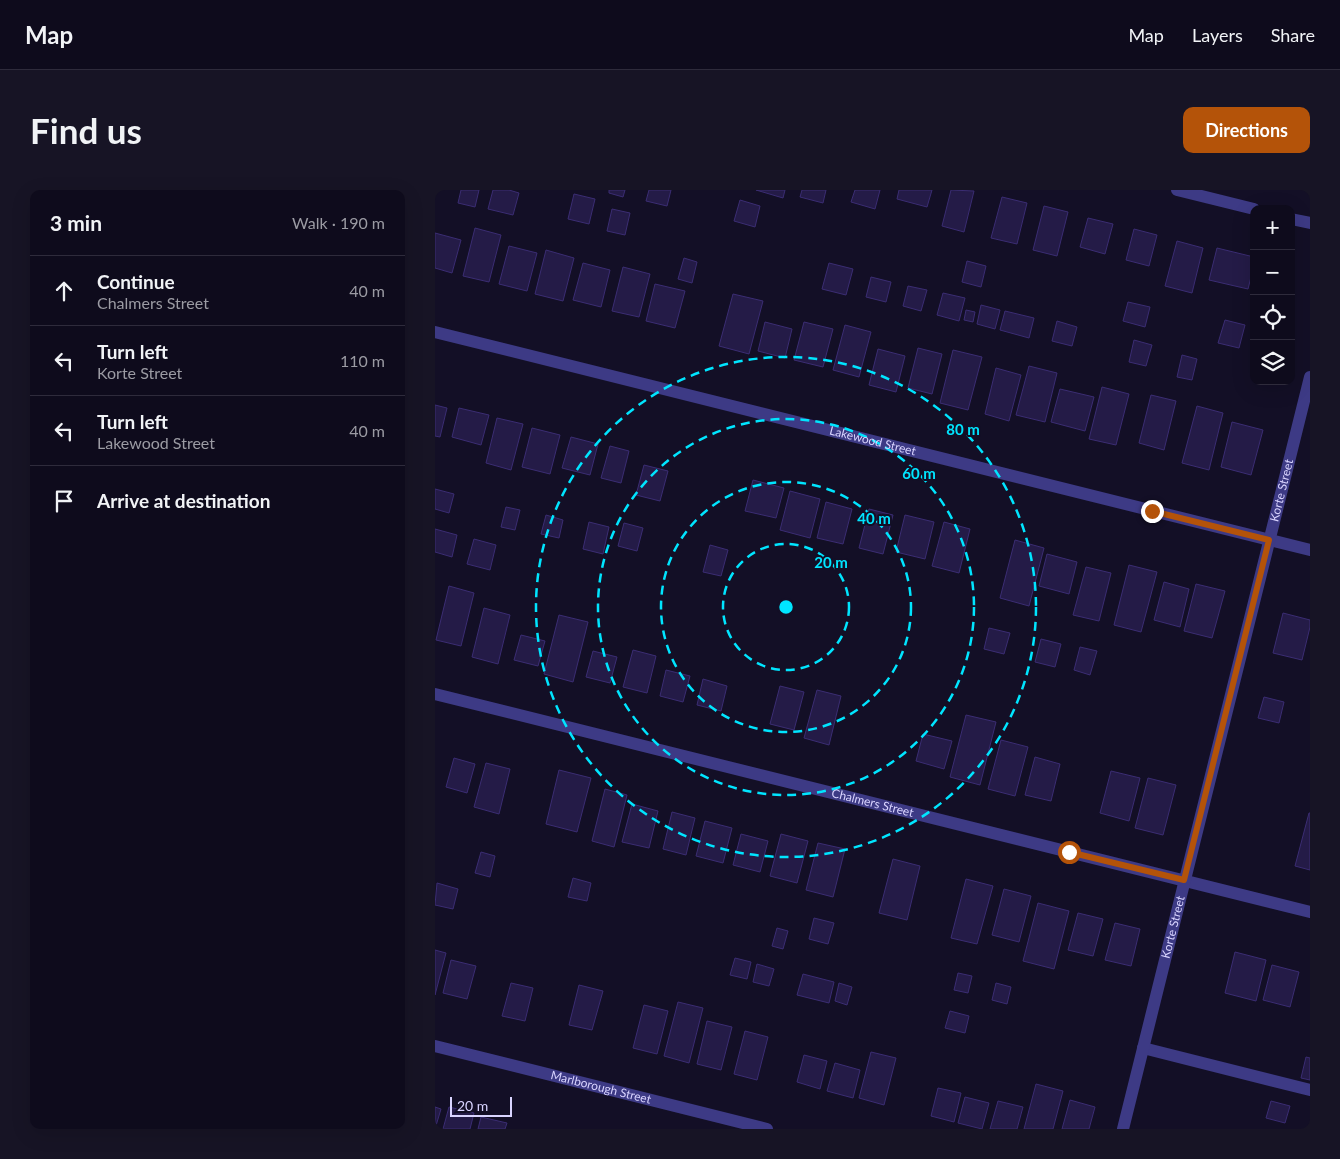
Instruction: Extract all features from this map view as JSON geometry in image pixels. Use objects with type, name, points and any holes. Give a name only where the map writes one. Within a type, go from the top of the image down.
[{"type":"street","points":[[1177,190],[1250,208]]},
{"type":"street","points":[[1295,220],[1310,223]]},
{"type":"street","name":"Lakewood Street","points":[[435,332],[1310,550]]},
{"type":"street","name":"Korte Street","points":[[1123,1129],[1310,377]]},
{"type":"street","name":"Chalmers Street","points":[[435,694],[1310,912]]},
{"type":"street","name":"Marlborough Street","points":[[435,1046],[767,1129]]},
{"type":"street","points":[[1143,1048],[1310,1090]]},
{"type":"building","points":[[461,190],[479,190],[475,207],[458,203]]},
{"type":"building","points":[[493,190],[509,190],[519,193],[513,215],[488,209]]},
{"type":"building","points":[[609,190],[625,190],[623,197],[609,193]]},
{"type":"building","points":[[649,190],[671,190],[667,206],[646,201]]},
{"type":"building","points":[[756,190],[785,190],[783,198]]},
{"type":"building","points":[[802,190],[826,190],[823,203],[800,197]]},
{"type":"building","points":[[855,190],[880,190],[875,209],[851,202]]},
{"type":"building","points":[[899,190],[932,190],[927,207],[897,199]]},
{"type":"building","points":[[951,190],[974,191],[964,232],[942,226]]},
{"type":"building","points":[[574,194],[595,199],[589,224],[568,219]]},
{"type":"building","points":[[1002,197],[1027,203],[1017,244],[991,238]]},
{"type":"building","points":[[740,200],[760,206],[755,227],[734,221]]},
{"type":"building","points":[[1044,206],[1068,212],[1057,256],[1033,250]]},
{"type":"building","points":[[612,209],[630,213],[625,235],[607,231]]},
{"type":"building","points":[[1088,218],[1113,224],[1105,254],[1080,247]]},
{"type":"building","points":[[475,228],[501,235],[489,282],[463,276]]},
{"type":"building","points":[[1134,229],[1157,235],[1149,266],[1126,260]]},
{"type":"building","points":[[435,233],[461,240],[452,273],[435,268]]},
{"type":"building","points":[[1177,241],[1203,248],[1192,293],[1165,286]]},
{"type":"building","points":[[509,246],[537,253],[527,291],[499,284]]},
{"type":"building","points":[[1217,248],[1250,256],[1250,281],[1248,289],[1209,280]]},
{"type":"building","points":[[546,250],[574,258],[563,301],[535,294]]},
{"type":"building","points":[[684,258],[697,262],[692,283],[678,279]]},
{"type":"building","points":[[967,261],[986,266],[981,287],[962,282]]},
{"type":"building","points":[[583,263],[610,270],[601,307],[573,300]]},
{"type":"building","points":[[829,263],[853,269],[846,295],[822,289]]},
{"type":"building","points":[[623,267],[650,274],[639,317],[612,311]]},
{"type":"building","points":[[871,277],[891,282],[886,302],[866,297]]},
{"type":"building","points":[[655,284],[685,291],[675,328],[646,321]]},
{"type":"building","points":[[908,286],[927,290],[921,311],[903,306]]},
{"type":"building","points":[[943,293],[965,298],[959,321],[937,315]]},
{"type":"building","points":[[733,294],[763,301],[749,354],[719,346]]},
{"type":"building","points":[[1128,302],[1150,307],[1145,327],[1123,321]]},
{"type":"building","points":[[981,305],[1000,310],[995,329],[977,324]]},
{"type":"building","points":[[966,310],[975,312],[973,322],[964,320]]},
{"type":"building","points":[[1005,311],[1034,318],[1029,338],[1000,330]]},
{"type":"building","points":[[1225,320],[1245,325],[1239,348],[1218,343]]},
{"type":"building","points":[[1057,321],[1077,327],[1072,346],[1052,341]]},
{"type":"building","points":[[765,322],[792,329],[785,358],[758,351]]},
{"type":"building","points":[[804,322],[833,329],[823,367],[794,360]]},
{"type":"building","points":[[845,325],[871,332],[859,377],[833,370]]},
{"type":"building","points":[[1134,340],[1152,345],[1146,366],[1129,362]]},
{"type":"building","points":[[918,348],[942,354],[932,394],[908,388]]},
{"type":"building","points":[[878,349],[905,356],[896,392],[869,385]]},
{"type":"building","points":[[953,350],[982,357],[968,410],[940,403]]},
{"type":"building","points":[[1182,355],[1197,359],[1192,380],[1177,377]]},
{"type":"building","points":[[1029,366],[1057,373],[1045,422],[1016,415]]},
{"type":"building","points":[[996,368],[1021,375],[1009,421],[985,414]]},
{"type":"building","points":[[1102,387],[1129,394],[1116,445],[1089,439]]},
{"type":"building","points":[[1060,389],[1094,397],[1085,431],[1051,422]]},
{"type":"building","points":[[1151,395],[1176,401],[1164,450],[1139,443]]},
{"type":"building","points":[[435,405],[447,408],[440,437],[435,436]]},
{"type":"building","points":[[1197,406],[1223,413],[1209,470],[1182,463]]},
{"type":"building","points":[[459,408],[489,415],[481,445],[452,437]]},
{"type":"building","points":[[497,418],[523,424],[511,470],[486,463]]},
{"type":"building","points":[[1232,422],[1263,430],[1251,475],[1221,467]]},
{"type":"building","points":[[532,428],[560,435],[550,474],[522,467]]},
{"type":"building","points":[[571,437],[598,444],[590,475],[562,468]]},
{"type":"building","points":[[610,446],[629,451],[621,483],[601,478]]},
{"type":"building","points":[[644,465],[668,471],[660,501],[636,495]]},
{"type":"building","points":[[753,480],[784,488],[776,518],[745,511]]},
{"type":"building","points":[[435,489],[454,494],[449,513],[435,509]]},
{"type":"building","points":[[790,491],[820,499],[810,538],[780,530]]},
{"type":"building","points":[[826,502],[852,509],[843,544],[817,538]]},
{"type":"building","points":[[506,507],[520,510],[515,530],[501,527]]},
{"type":"building","points":[[869,509],[893,515],[883,554],[859,548]]},
{"type":"building","points":[[546,515],[563,520],[559,538],[541,534]]},
{"type":"building","points":[[905,515],[934,522],[925,559],[896,552]]},
{"type":"building","points":[[589,522],[609,527],[603,554],[583,549]]},
{"type":"building","points":[[944,522],[970,529],[959,573],[932,566]]},
{"type":"building","points":[[624,523],[643,528],[637,551],[618,546]]},
{"type":"building","points":[[435,529],[457,535],[452,557],[435,552]]},
{"type":"building","points":[[474,539],[496,545],[490,570],[467,564]]},
{"type":"building","points":[[1015,540],[1044,548],[1029,606],[1000,598]]},
{"type":"building","points":[[710,545],[728,550],[721,576],[703,572]]},
{"type":"building","points":[[1047,554],[1077,562],[1069,594],[1039,586]]},
{"type":"building","points":[[1129,565],[1157,572],[1141,632],[1114,625]]},
{"type":"building","points":[[1086,567],[1111,573],[1099,621],[1073,615]]},
{"type":"building","points":[[1164,582],[1189,589],[1180,627],[1154,620]]},
{"type":"building","points":[[1196,584],[1225,591],[1212,638],[1184,631]]},
{"type":"building","points":[[449,586],[474,593],[461,646],[436,640]]},
{"type":"building","points":[[484,608],[510,615],[498,664],[472,657]]},
{"type":"building","points":[[1283,613],[1310,620],[1302,660],[1273,653]]},
{"type":"building","points":[[559,615],[588,622],[573,682],[544,674]]},
{"type":"building","points":[[989,628],[1010,633],[1004,654],[984,649]]},
{"type":"building","points":[[521,635],[545,641],[538,666],[514,660]]},
{"type":"building","points":[[1041,639],[1061,644],[1055,667],[1035,662]]},
{"type":"building","points":[[1080,647],[1097,651],[1090,675],[1074,670]]},
{"type":"building","points":[[633,650],[656,656],[647,693],[623,687]]},
{"type":"building","points":[[593,651],[617,657],[610,683],[586,677]]},
{"type":"building","points":[[666,670],[690,676],[683,702],[660,696]]},
{"type":"building","points":[[703,679],[727,686],[721,711],[697,705]]},
{"type":"building","points":[[780,686],[804,692],[794,730],[770,724]]},
{"type":"building","points":[[817,690],[841,696],[829,745],[804,738]]},
{"type":"building","points":[[1264,697],[1284,702],[1279,723],[1258,718]]},
{"type":"building","points":[[966,715],[996,722],[980,785],[950,777]]},
{"type":"building","points":[[923,734],[952,741],[944,769],[916,761]]},
{"type":"building","points":[[1001,740],[1028,747],[1015,796],[988,789]]},
{"type":"building","points":[[1035,757],[1060,764],[1051,801],[1025,795]]},
{"type":"building","points":[[454,758],[475,764],[467,793],[446,787]]},
{"type":"building","points":[[486,763],[510,769],[499,814],[474,807]]},
{"type":"building","points":[[559,770],[591,778],[577,832],[546,824]]},
{"type":"building","points":[[1111,771],[1140,778],[1129,821],[1100,813]]},
{"type":"building","points":[[1148,778],[1176,785],[1163,835],[1135,828]]},
{"type":"building","points":[[605,789],[627,795],[614,847],[592,841]]},
{"type":"building","points":[[632,804],[658,811],[649,848],[622,842]]},
{"type":"building","points":[[672,812],[695,818],[686,855],[663,849]]},
{"type":"building","points":[[1310,813],[1310,870],[1295,866]]},
{"type":"building","points":[[705,821],[732,828],[723,863],[696,856]]},
{"type":"building","points":[[741,834],[768,841],[760,872],[733,865]]},
{"type":"building","points":[[781,834],[808,841],[797,883],[770,876]]},
{"type":"building","points":[[818,843],[845,849],[833,897],[806,890]]},
{"type":"building","points":[[481,852],[495,856],[490,877],[475,873]]},
{"type":"building","points":[[893,859],[920,866],[907,920],[879,913]]},
{"type":"building","points":[[573,878],[591,883],[587,901],[568,897]]},
{"type":"building","points":[[966,879],[993,886],[977,944],[951,938]]},
{"type":"building","points":[[437,883],[458,889],[453,909],[435,905]]},
{"type":"building","points":[[1004,889],[1031,896],[1019,942],[992,935]]},
{"type":"building","points":[[1038,903],[1069,911],[1054,969],[1023,961]]},
{"type":"building","points":[[1078,913],[1103,919],[1093,956],[1068,950]]},
{"type":"building","points":[[814,918],[834,923],[828,944],[809,939]]},
{"type":"building","points":[[1115,923],[1140,929],[1131,966],[1105,960]]},
{"type":"building","points":[[777,928],[788,931],[783,949],[772,946]]},
{"type":"building","points":[[435,950],[446,953],[435,995]]},
{"type":"building","points":[[1235,952],[1266,960],[1256,1001],[1225,993]]},
{"type":"building","points":[[735,958],[751,962],[747,979],[730,975]]},
{"type":"building","points":[[451,960],[476,966],[467,999],[443,993]]},
{"type":"building","points":[[757,964],[774,969],[769,986],[753,982]]},
{"type":"building","points":[[1272,965],[1299,972],[1290,1007],[1263,1000]]},
{"type":"building","points":[[958,973],[972,976],[968,993],[954,990]]},
{"type":"building","points":[[803,974],[834,982],[829,1003],[797,995]]},
{"type":"building","points":[[511,983],[533,988],[525,1021],[502,1016]]},
{"type":"building","points":[[839,983],[852,987],[847,1005],[835,1001]]},
{"type":"building","points":[[996,983],[1011,987],[1007,1004],[992,1000]]},
{"type":"building","points":[[579,985],[603,991],[592,1030],[569,1025]]},
{"type":"building","points":[[678,1002],[703,1008],[689,1063],[664,1056]]},
{"type":"building","points":[[644,1005],[668,1011],[657,1054],[633,1048]]},
{"type":"building","points":[[950,1011],[969,1016],[965,1033],[945,1028]]},
{"type":"building","points":[[707,1021],[732,1027],[721,1070],[697,1064]]},
{"type":"building","points":[[745,1031],[768,1037],[757,1080],[734,1074]]},
{"type":"building","points":[[871,1052],[896,1058],[884,1105],[859,1098]]},
{"type":"building","points":[[804,1055],[827,1061],[820,1089],[797,1082]]},
{"type":"building","points":[[1306,1057],[1310,1058],[1310,1080],[1301,1078]]},
{"type":"building","points":[[835,1063],[860,1070],[853,1098],[827,1091]]},
{"type":"building","points":[[1036,1084],[1063,1091],[1053,1129],[1024,1129]]},
{"type":"building","points":[[938,1088],[961,1093],[954,1122],[931,1116]]},
{"type":"building","points":[[965,1097],[989,1103],[982,1129],[958,1123]]},
{"type":"building","points":[[1070,1100],[1095,1107],[1089,1129],[1062,1129]]},
{"type":"building","points":[[998,1101],[1023,1107],[1017,1129],[990,1129]]},
{"type":"building","points":[[1271,1101],[1290,1106],[1285,1123],[1266,1118]]},
{"type":"building","points":[[435,1107],[441,1109],[435,1129]]},
{"type":"building","points":[[449,1107],[474,1113],[470,1129],[443,1129]]},
{"type":"building","points":[[481,1117],[507,1123],[505,1129],[478,1129]]},
{"type":"route","points":[[1069,852],[1184,880],[1269,540],[1152,511]]}]
